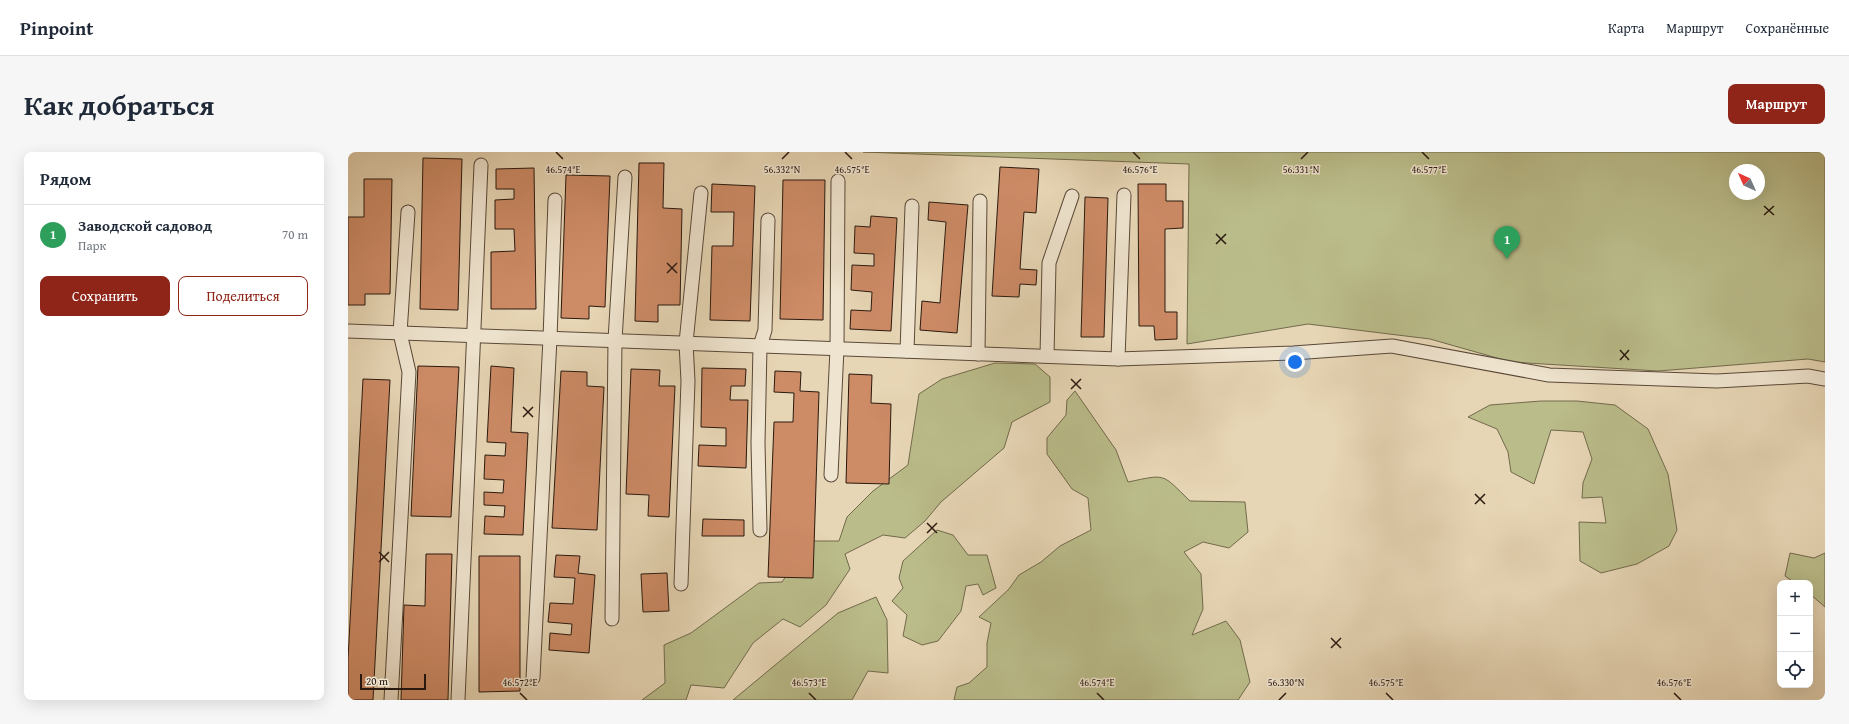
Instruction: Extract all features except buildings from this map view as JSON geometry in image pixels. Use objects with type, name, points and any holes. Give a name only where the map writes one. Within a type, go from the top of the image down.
[{"type":"lane","points":[[458,700],[481,164]]},
{"type":"lane","points":[[612,619],[615,340],[625,177]]},
{"type":"lane","points":[[831,475],[837,349],[838,181]]},
{"type":"lane","points":[[681,584],[688,380],[686,343],[701,193]]},
{"type":"lane","points":[[1118,359],[1124,195]]},
{"type":"lane","points":[[1047,356],[1049,263],[1072,196]]},
{"type":"lane","points":[[533,678],[550,338],[555,200]]},
{"type":"lane","points":[[978,354],[980,201]]},
{"type":"lane","points":[[907,351],[912,206]]},
{"type":"lane","points":[[391,700],[409,372],[400,333],[408,212]]},
{"type":"lane","points":[[760,530],[758,443],[760,346],[765,330],[768,220]]},
{"type":"lane","points":[[348,331],[1118,359],[1293,353],[1392,346],[1550,375],[1716,381],[1808,376],[1825,379]]},
{"type":"green space","points":[[863,152],[1825,152],[1825,362],[1808,359],[1658,371],[1511,362],[1430,339],[1308,324],[1187,344],[1189,164]]},
{"type":"green space","points":[[995,363],[1035,364],[1050,377],[1050,402],[1012,422],[1004,448],[941,502],[925,521],[905,538],[883,535],[845,554],[850,569],[826,605],[800,627],[783,619],[753,643],[724,688],[691,685],[686,700],[642,700],[665,683],[664,645],[691,633],[759,583],[782,582],[810,541],[839,541],[847,517],[873,491],[908,465],[919,394],[942,379]]},
{"type":"green space","points":[[1075,391],[1116,450],[1128,482],[1157,477],[1163,478],[1174,485],[1190,501],[1245,502],[1248,532],[1229,548],[1203,542],[1184,552],[1201,574],[1203,609],[1192,635],[1226,621],[1240,640],[1250,682],[1238,700],[954,700],[957,687],[969,683],[987,667],[987,643],[991,623],[979,617],[1009,589],[1019,575],[1041,562],[1060,546],[1091,530],[1088,498],[1072,489],[1047,454],[1047,438],[1066,415],[1067,400]]},
{"type":"green space","points":[[1541,401],[1577,401],[1615,405],[1648,429],[1668,474],[1677,530],[1669,546],[1637,564],[1601,573],[1580,561],[1579,522],[1606,523],[1602,497],[1582,498],[1583,483],[1592,459],[1583,432],[1551,430],[1534,484],[1511,472],[1508,452],[1497,429],[1468,417],[1490,405]]},
{"type":"green space","points":[[937,530],[953,535],[968,555],[987,555],[996,588],[983,595],[978,584],[966,586],[961,611],[938,641],[922,645],[903,636],[907,615],[892,601],[903,588],[899,578],[903,561]]},
{"type":"green space","points":[[1790,553],[1814,558],[1825,553],[1825,607],[1813,597],[1813,580],[1791,580],[1785,576]]},
{"type":"green space","points":[[876,597],[887,620],[888,673],[868,671],[852,700],[733,700],[838,613]]},
{"type":"place","name":"Заводской садовод","points":[[1507,259]]}]
